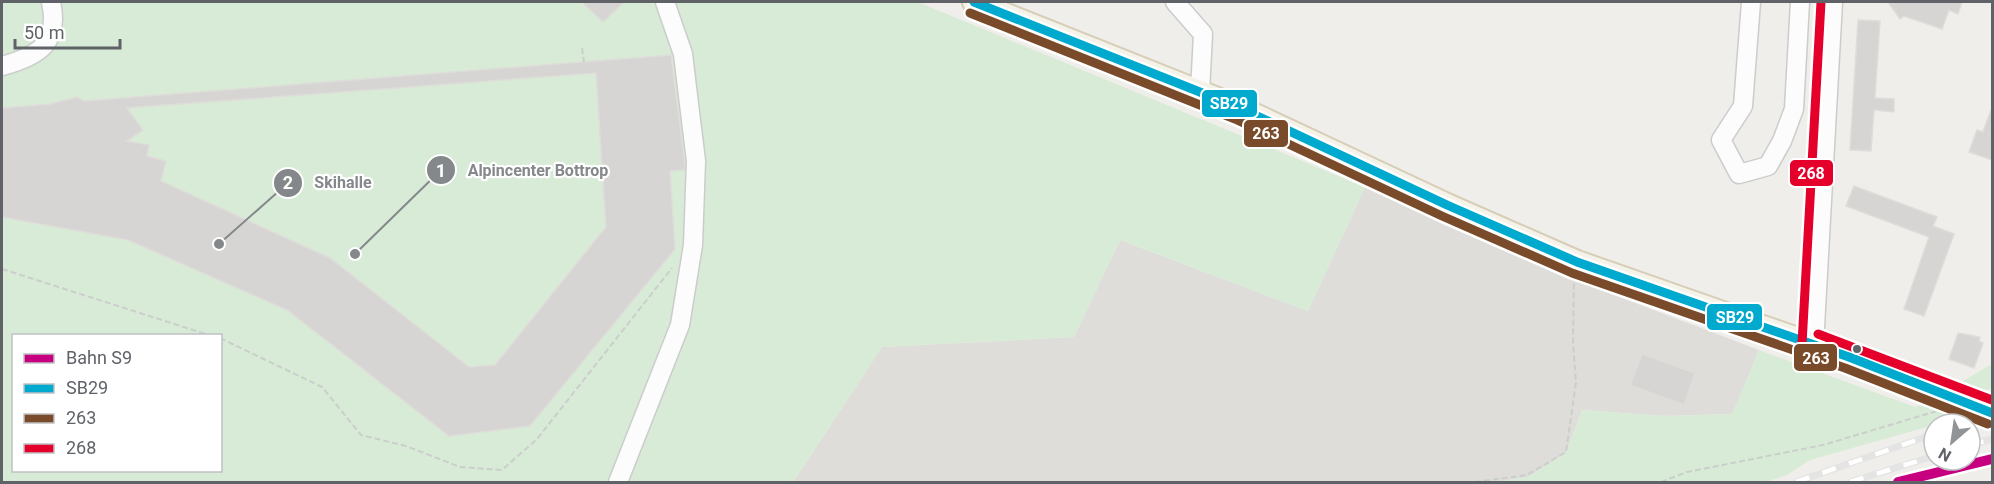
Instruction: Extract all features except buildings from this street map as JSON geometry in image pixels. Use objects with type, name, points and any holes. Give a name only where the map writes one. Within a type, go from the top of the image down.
[{"type":"main road","points":[[974,2],[1200,92],[1577,262],[1988,404]]},
{"type":"street","points":[[2,66],[23,60],[43,47],[55,28],[51,2]]},
{"type":"street","points":[[618,483],[680,325],[693,245],[696,161],[682,54],[665,2]]},
{"type":"street","points":[[1175,2],[1203,34],[1200,92]]},
{"type":"street","points":[[1751,2],[1743,106],[1721,140],[1739,174],[1768,166],[1782,141],[1794,108],[1800,2]]},
{"type":"street","points":[[1814,345],[1833,2]]},
{"type":"path","points":[[582,48],[584,62]]},
{"type":"path","points":[[222,339],[322,387],[361,435],[406,446],[460,466],[502,470],[537,439],[657,285],[693,245]]},
{"type":"path","points":[[1475,483],[1527,475],[1566,452],[1576,382],[1572,291],[1577,262]]},
{"type":"path","points":[[2,269],[206,334]]},
{"type":"path","points":[[1948,408],[1988,404]]},
{"type":"path","points":[[1661,483],[1687,472],[1823,445],[1937,411]]},
{"type":"shaded area","points":[[1365,187],[1593,287],[1759,350],[1733,414],[1664,416],[1582,410],[1566,453],[1528,477],[1496,482],[793,482],[882,347],[1074,337],[1120,240],[1308,311]]},
{"type":"green space","points":[[2,2],[918,2],[1365,187],[1308,311],[1120,240],[1074,337],[882,347],[793,482],[2,482]]},
{"type":"green space","points":[[1759,350],[1915,407],[1929,403],[1947,412],[1922,412],[1922,428],[1810,460],[1787,475],[1766,482],[1496,482],[1528,477],[1566,453],[1582,410],[1664,416],[1732,414]]},
{"type":"green space","points":[[1992,364],[1992,388],[1978,394],[1956,385]]},
{"type":"railway","points":[[1982,421],[1992,419]]},
{"type":"railway","points":[[1796,482],[1922,438]]},
{"type":"railway","points":[[1982,442],[1992,439]]},
{"type":"railway","points":[[1850,482],[1922,460]]},
{"type":"rail line","name":"S9","points":[[1898,482],[1992,459]]},
{"type":"transit line","name":"SB29","points":[[974,2],[1240,108],[1447,205],[1577,262],[1849,357],[1992,413]]},
{"type":"transit line","name":"268","points":[[1802,344],[1821,2]]},
{"type":"transit line","name":"263","points":[[970,13],[1235,119],[1442,216],[1572,273],[1845,368],[1988,424]]},
{"type":"transit line","name":"268","points":[[1818,334],[1992,400]]},
{"type":"place","name":"Skihalle","points":[[219,244]]},
{"type":"place","name":"Alpincenter Bottrop","points":[[355,254]]}]
